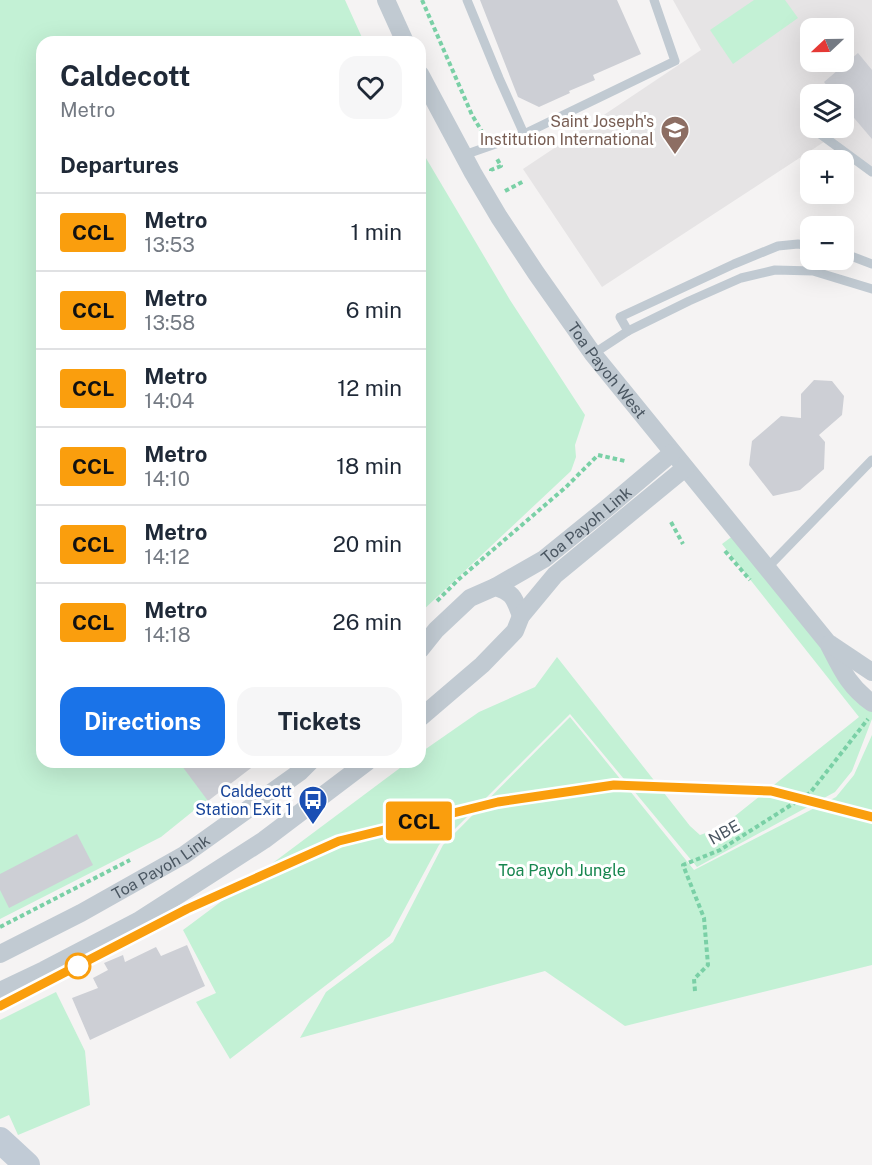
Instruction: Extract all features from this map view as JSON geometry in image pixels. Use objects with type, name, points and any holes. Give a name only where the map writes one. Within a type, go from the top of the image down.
[{"type":"main road","points":[[0,1140],[27,1165]]},
{"type":"street","points":[[386,0],[402,36]]},
{"type":"street","name":"Toa Payoh West","points":[[426,85],[499,217],[592,354],[828,643],[847,679],[861,695],[870,711]]},
{"type":"street","name":"Toa Payoh Link","points":[[426,642],[470,598],[495,587],[544,559],[672,453]]},
{"type":"street","name":"Toa Payoh Link","points":[[426,713],[482,665],[515,632],[521,616],[555,575],[685,468]]},
{"type":"street","points":[[495,587],[505,590],[513,597],[521,616]]},
{"type":"street","name":"Toa Payoh West","points":[[828,643],[872,672]]},
{"type":"street","name":"Toa Payoh Link","points":[[0,954],[81,913],[184,855],[304,768]]},
{"type":"street","name":"Toa Payoh Link","points":[[0,991],[158,909],[264,840],[359,768]]},
{"type":"lane","points":[[467,0],[524,134]]},
{"type":"lane","points":[[464,156],[524,134],[675,61],[654,0]]},
{"type":"lane","points":[[826,138],[872,172]]},
{"type":"lane","points":[[628,331],[620,317],[724,268],[778,246],[800,244]]},
{"type":"lane","points":[[854,257],[872,264]]},
{"type":"lane","points":[[592,354],[628,331],[689,301],[741,278],[775,270],[813,271],[872,289]]},
{"type":"lane","points":[[767,568],[872,460]]},
{"type":"path","points":[[422,0],[472,115],[490,145]]},
{"type":"path","points":[[504,191],[524,181]]},
{"type":"path","points":[[435,603],[459,579],[566,487],[598,455],[625,461]]},
{"type":"path","points":[[671,522],[683,543]]},
{"type":"path","name":"NBE","points":[[695,991],[694,979],[708,965],[704,918],[683,865],[720,850],[810,793],[870,711]]},
{"type":"path","points":[[0,927],[130,860]]},
{"type":"shaded area","name":"Saint Joseph's Institution International","points":[[673,0],[872,0],[872,173],[854,160],[854,150],[841,150],[827,140],[812,150],[800,150],[800,158],[602,287],[523,169],[701,50]]},
{"type":"green space","points":[[0,0],[345,0],[361,36],[36,36],[36,768],[247,768],[161,837],[0,919]]},
{"type":"green space","points":[[754,0],[785,0],[798,18],[733,64],[710,30]]},
{"type":"green space","points":[[426,158],[510,300],[585,415],[575,445],[576,457],[571,471],[426,607]]},
{"type":"green space","points":[[734,535],[872,708],[872,719],[852,771],[835,792],[697,867],[570,714],[439,845],[390,936],[230,1059],[196,1002],[216,993],[183,930],[400,768],[426,768],[426,749],[479,712],[535,687],[557,657],[690,826],[700,835],[720,828],[859,717],[722,544]]},
{"type":"green space","name":"Toa Payoh Jungle","points":[[570,717],[694,870],[836,797],[854,775],[872,735],[872,965],[625,1026],[545,971],[300,1038],[326,992],[393,942],[443,845]]},
{"type":"green space","points":[[56,992],[85,1051],[90,1105],[18,1135],[9,1115],[0,1119],[0,1020]]},
{"type":"building","points":[[480,0],[617,0],[641,54],[593,75],[595,80],[539,107],[518,97]]},
{"type":"building","points":[[858,53],[872,70],[872,139],[854,118],[854,84],[826,84],[824,82],[836,72],[854,72],[854,56]]},
{"type":"building","points":[[814,380],[832,381],[844,396],[842,415],[819,435],[825,442],[824,469],[800,490],[773,496],[749,465],[752,441],[781,416],[801,418],[801,394]]},
{"type":"building","points":[[183,768],[251,768],[208,801]]},
{"type":"building","points":[[77,834],[93,865],[9,908],[0,890],[0,874]]},
{"type":"building","points":[[187,945],[205,986],[90,1040],[72,998],[98,988],[93,978],[108,970],[104,963],[123,955],[125,962],[156,947],[161,956]]},
{"type":"metro line","name":"CCL","points":[[0,1006],[187,909],[339,841],[498,802],[614,785],[771,791],[872,817]]},
{"type":"place","name":"Saint Joseph's Institution International","points":[[675,156]]},
{"type":"place","name":"Caldecott Station Exit 1","points":[[313,826]]}]
